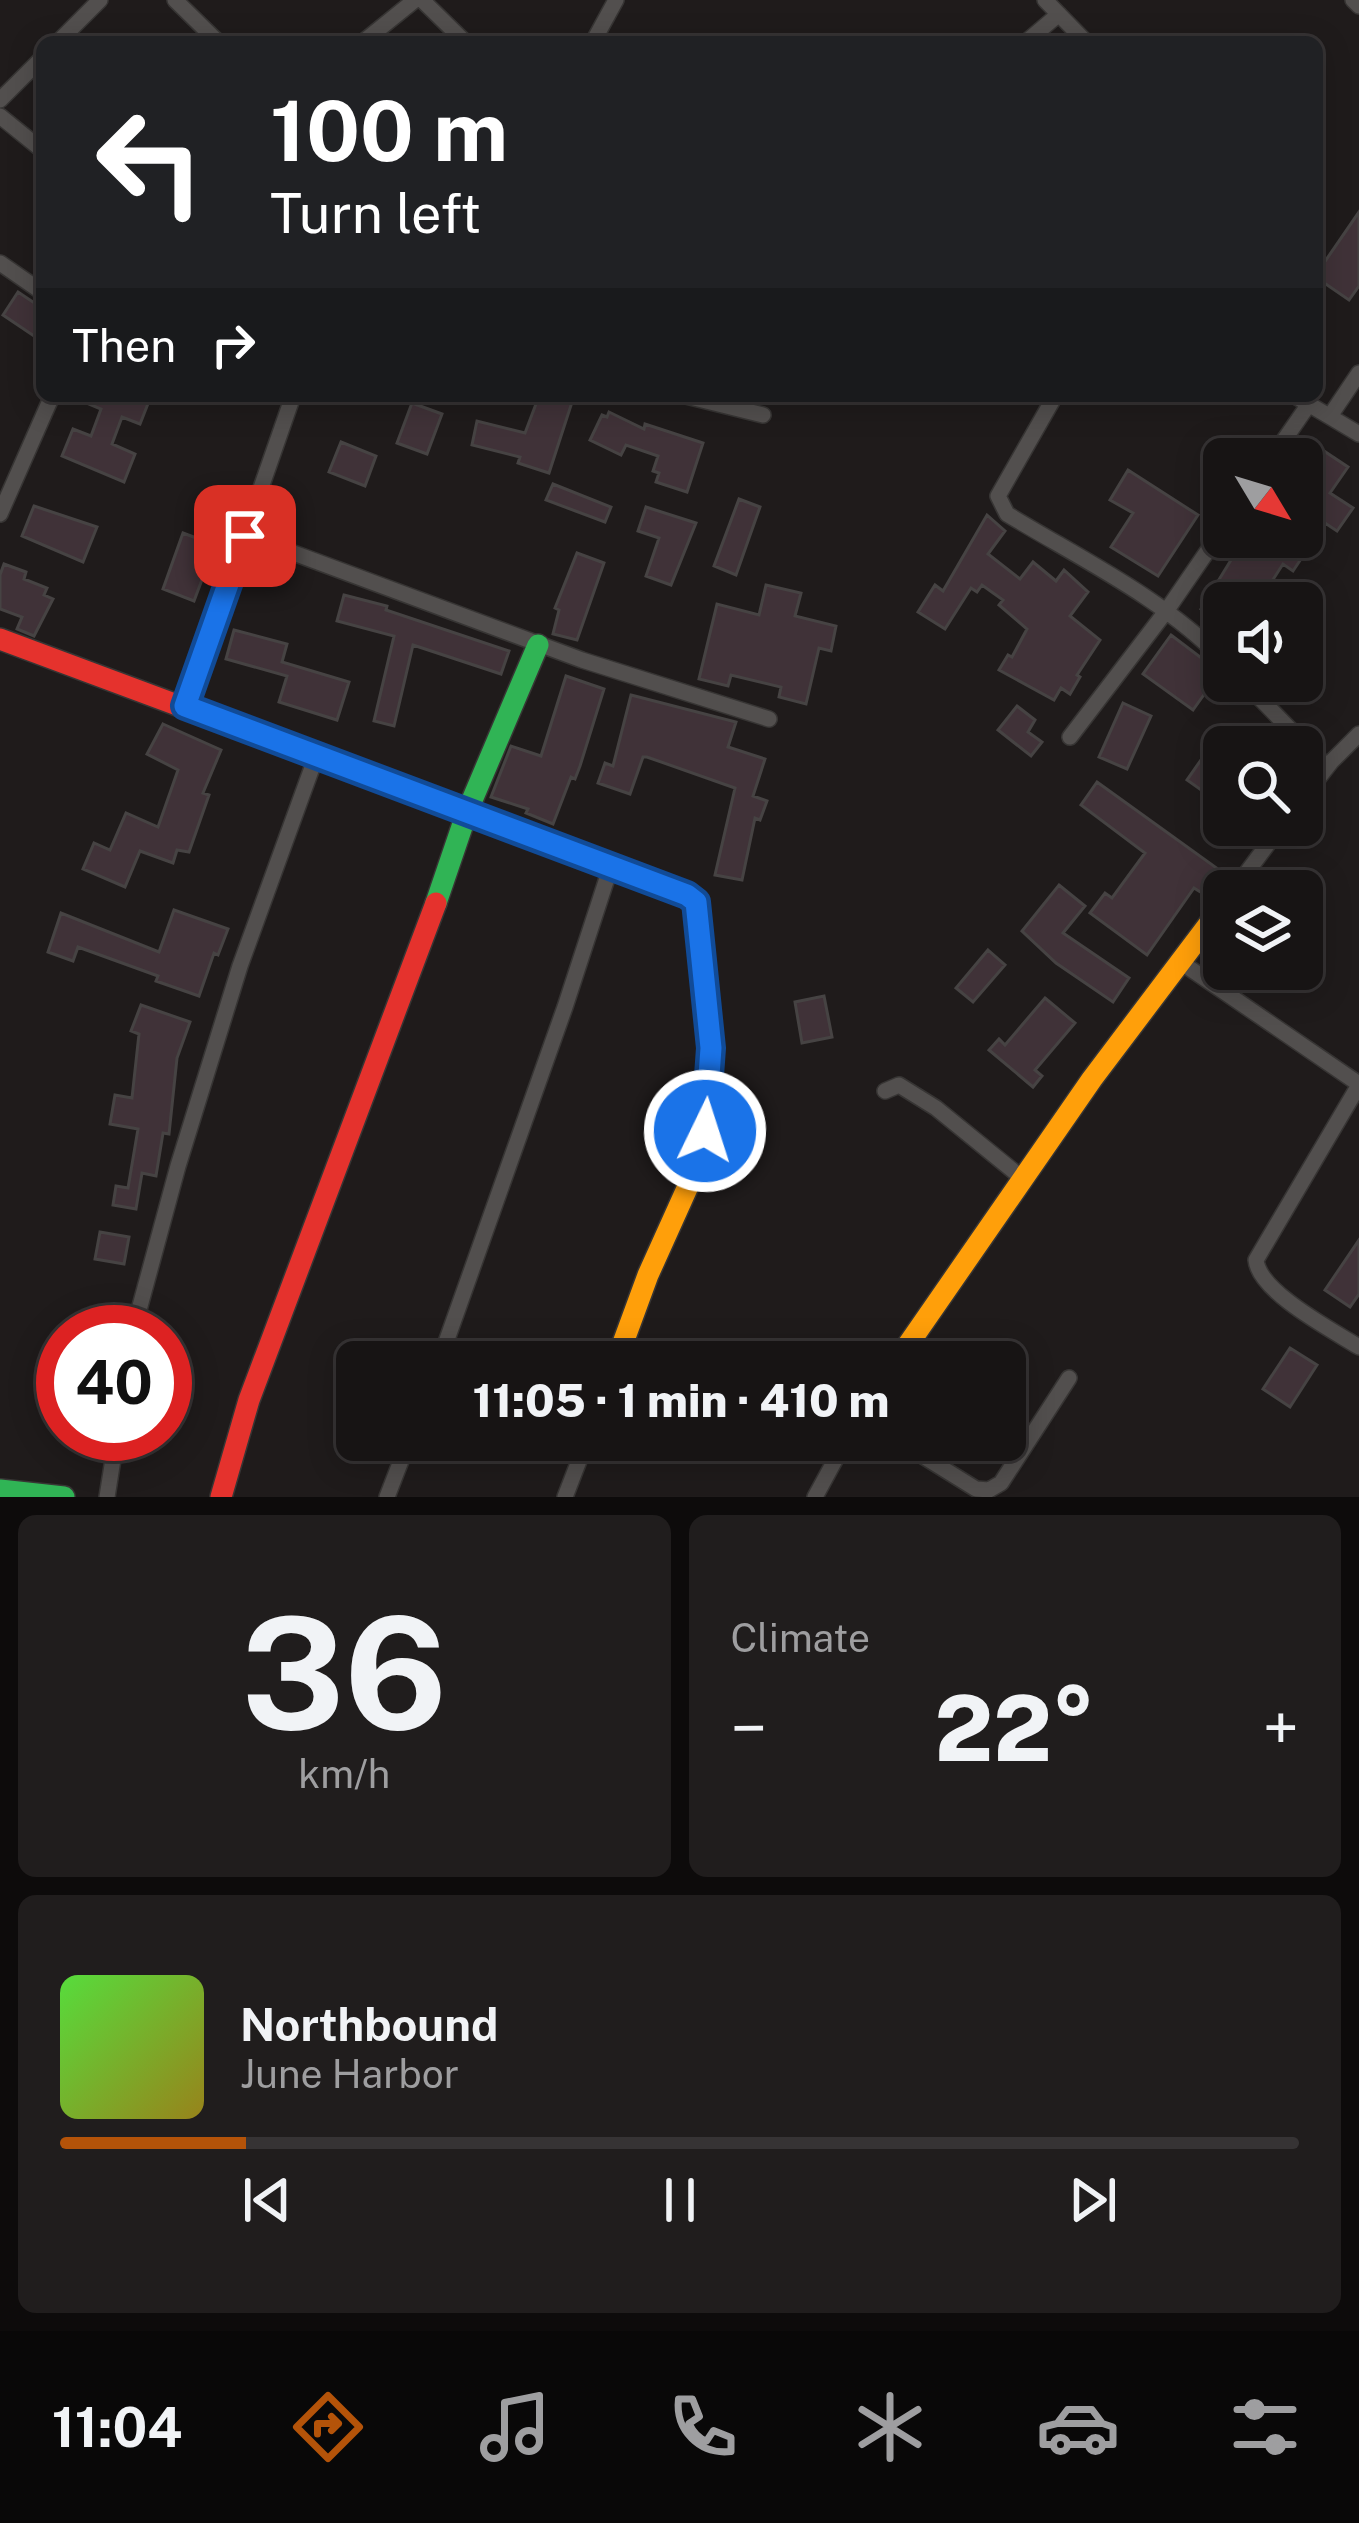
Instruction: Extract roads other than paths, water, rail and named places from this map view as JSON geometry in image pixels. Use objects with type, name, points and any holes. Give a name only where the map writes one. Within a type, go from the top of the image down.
[{"type":"street","points":[[64,36],[100,0]]},
{"type":"street","points":[[176,0],[212,36]]},
{"type":"street","points":[[371,36],[418,0],[458,36]]},
{"type":"street","points":[[595,36],[616,0]]},
{"type":"street","points":[[1045,0],[1080,36]]},
{"type":"street","points":[[1033,36],[1059,14]]},
{"type":"street","points":[[0,100],[36,64]]},
{"type":"street","points":[[0,116],[36,145]]},
{"type":"street","points":[[0,263],[36,288]]},
{"type":"street","points":[[1330,416],[1359,373]]},
{"type":"street","points":[[0,514],[49,402]]},
{"type":"street","points":[[185,706],[291,402]]},
{"type":"street","points":[[713,402],[763,415]]},
{"type":"street","points":[[1052,402],[998,496],[999,504],[1007,514],[1167,610],[1203,639]]},
{"type":"street","points":[[1282,438],[1301,402]]},
{"type":"street","points":[[1306,402],[1359,434]]},
{"type":"street","points":[[0,464],[17,474]]},
{"type":"street","points":[[245,536],[538,644],[769,719]]},
{"type":"street","points":[[1070,737],[1203,558]]},
{"type":"street","points":[[0,639],[316,754],[696,902],[711,1048],[705,1131],[689,1184],[625,1341]]},
{"type":"street","points":[[221,1497],[248,1400],[334,1166],[411,978],[467,812],[538,644]]},
{"type":"street","points":[[1264,702],[1327,767]]},
{"type":"street","points":[[1323,772],[1359,734]]},
{"type":"street","points":[[140,1305],[240,966],[316,754]]},
{"type":"street","points":[[446,1341],[611,866]]},
{"type":"street","points":[[910,1341],[1022,1178],[1203,934]]},
{"type":"street","points":[[1182,963],[1359,1084],[1256,1260],[1257,1273],[1270,1287],[1359,1347]]},
{"type":"street","points":[[885,1091],[899,1085],[936,1108],[1022,1178]]},
{"type":"street","points":[[1026,1444],[1069,1378]]},
{"type":"street","points":[[107,1497],[113,1461]]},
{"type":"street","points":[[387,1497],[401,1461]]},
{"type":"street","points":[[565,1497],[579,1461]]},
{"type":"street","points":[[815,1497],[835,1461]]},
{"type":"street","points":[[931,1461],[976,1489],[989,1490],[1001,1483],[1015,1461]]},
{"type":"street","points":[[0,1490],[64,1497]]}]
